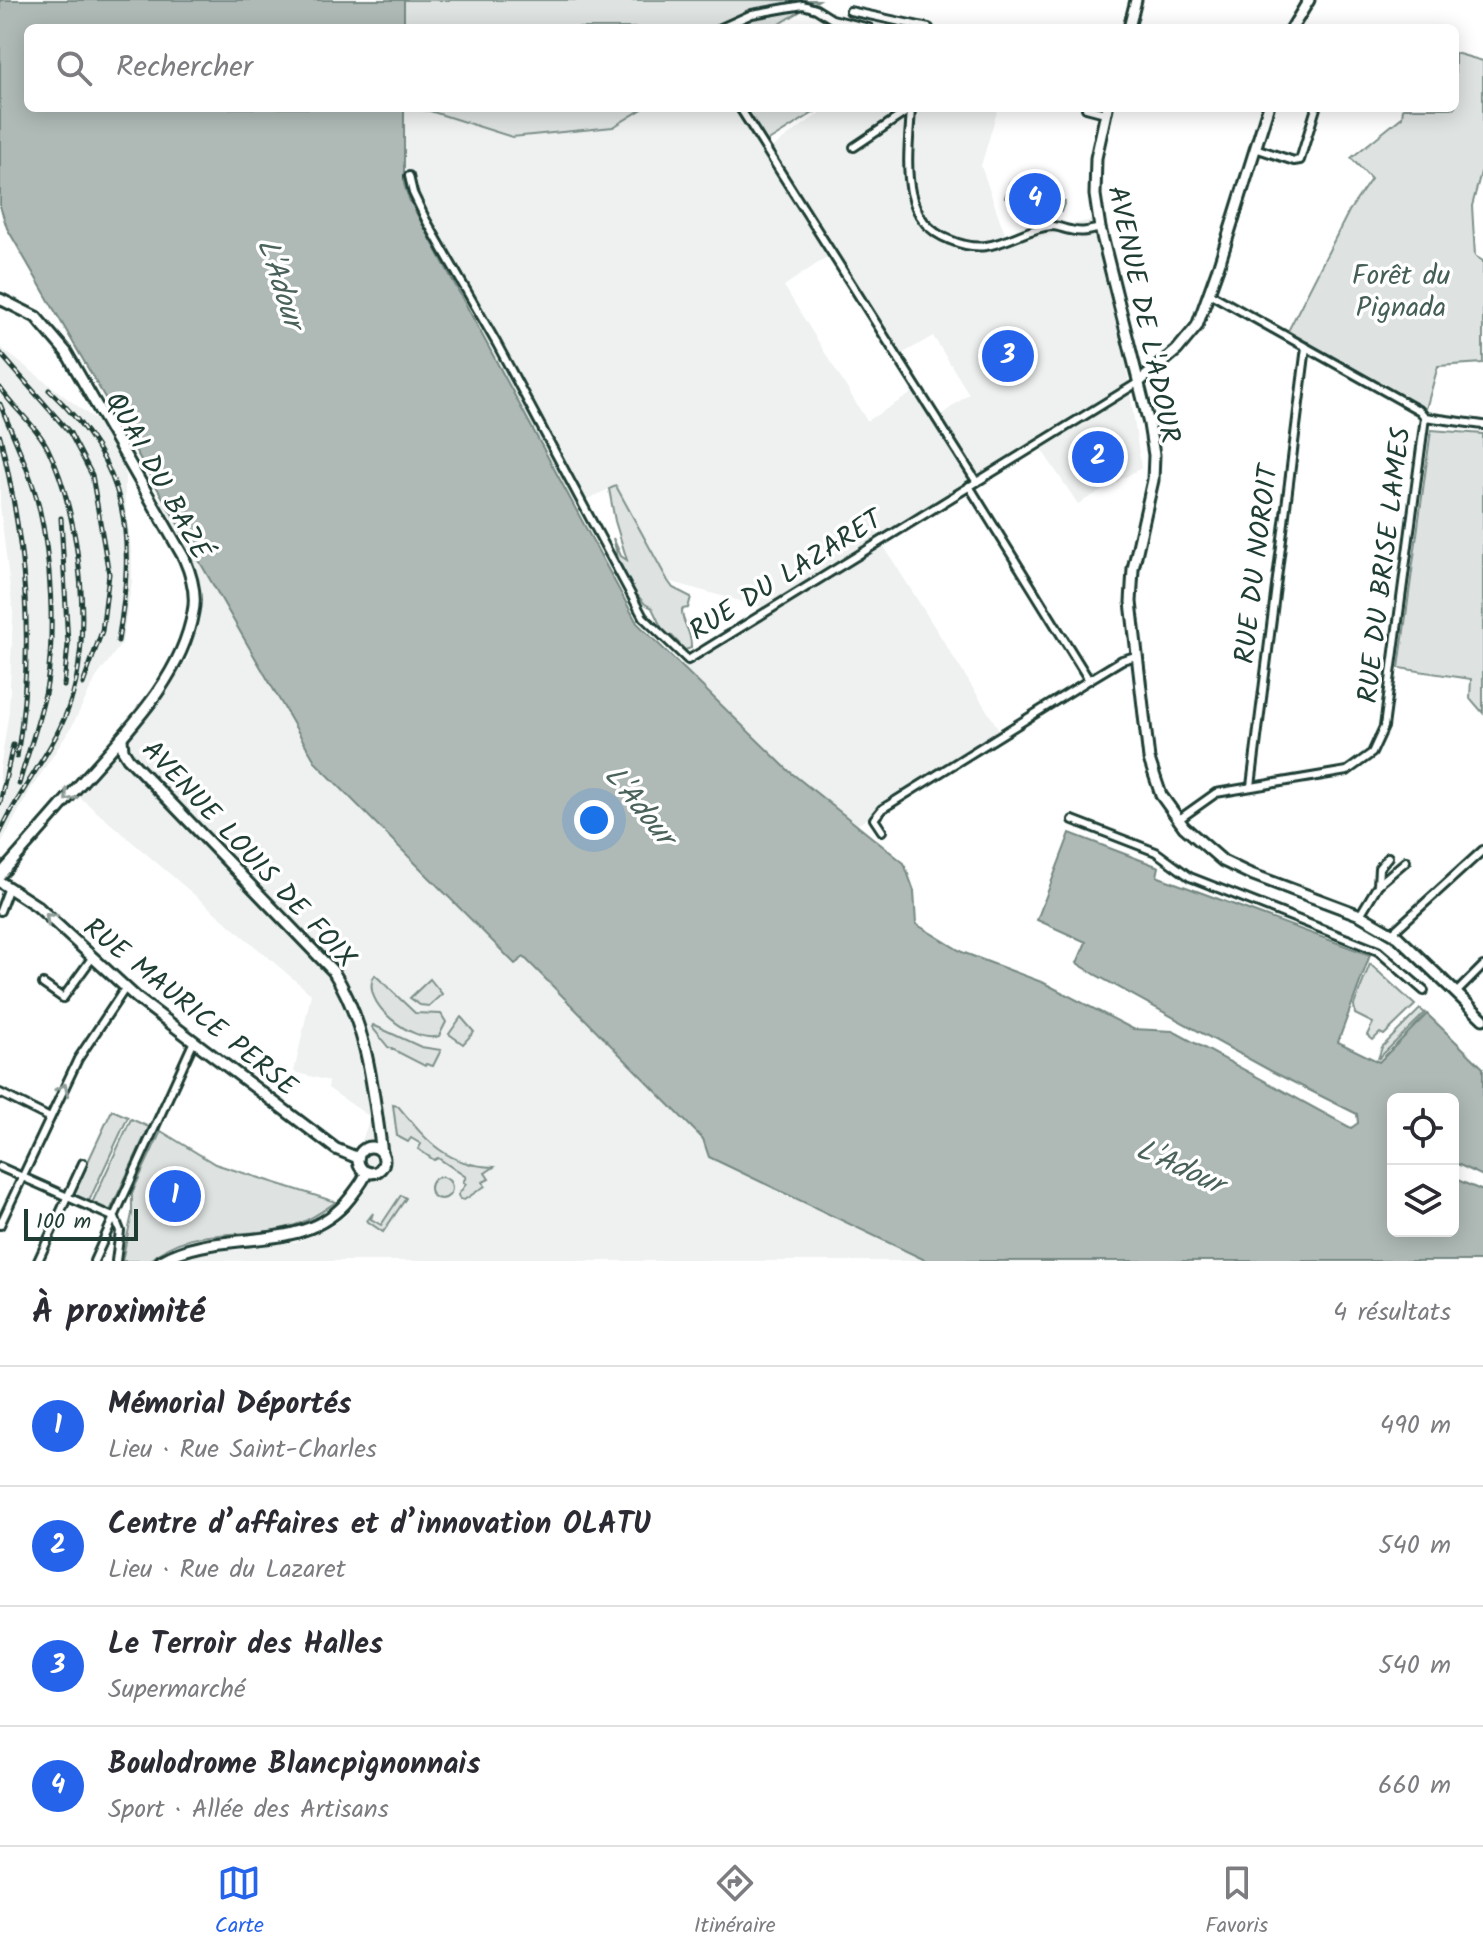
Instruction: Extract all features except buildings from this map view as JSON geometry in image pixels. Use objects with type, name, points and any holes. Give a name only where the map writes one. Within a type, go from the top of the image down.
[{"type":"main road","points":[[1130,24],[1136,0]]},
{"type":"main road","points":[[1294,24],[1309,0]]},
{"type":"main road","name":"AVENUE DE L'ADOUR","points":[[1106,112],[1094,177],[1100,228],[1153,446],[1154,470],[1131,583],[1136,656],[1151,772],[1161,795],[1178,820],[1203,846],[1232,866],[1360,915],[1392,933],[1483,1019]]},
{"type":"main road","points":[[1139,382],[1171,356],[1197,326],[1267,112]]},
{"type":"main road","name":"QUAI DU BAZÉ","points":[[0,299],[36,317],[66,352],[188,567],[194,608],[173,666],[122,739],[0,875]]},
{"type":"main road","name":"AVENUE LOUIS DE FOIX","points":[[122,739],[128,758],[333,971],[350,1000],[359,1024],[373,1085],[379,1136],[377,1150]]},
{"type":"main road","name":"RUE MAURICE PERSE","points":[[5,885],[37,906],[92,958],[194,1041],[336,1149],[358,1158]]},
{"type":"main road","points":[[377,1150],[384,1160],[381,1168],[367,1172],[360,1167],[358,1158],[362,1151],[377,1150]]},
{"type":"main road","points":[[161,1261],[193,1247],[278,1238],[308,1230],[333,1216],[367,1172]]},
{"type":"street","points":[[730,24],[752,14],[797,5],[853,24]]},
{"type":"street","points":[[850,11],[910,24]]},
{"type":"street","points":[[742,112],[973,484],[1089,680]]},
{"type":"street","points":[[854,147],[906,112]]},
{"type":"street","points":[[912,112],[908,172],[910,191],[915,208],[925,223],[941,237],[977,247],[1049,226],[1081,232],[1100,228]]},
{"type":"street","points":[[1255,148],[1294,161],[1300,160],[1315,112]]},
{"type":"street","name":"RUE DU LAZARET","points":[[409,176],[426,220],[497,344],[643,617],[688,660],[1139,382]]},
{"type":"street","name":"RUE DU BRISE LAMES","points":[[1178,820],[1216,793],[1347,771],[1372,753],[1379,742],[1384,727],[1425,417],[1420,411],[1209,293]]},
{"type":"street","name":"RUE DU NOROIT","points":[[1251,786],[1306,347]]},
{"type":"street","points":[[1425,417],[1483,425]]},
{"type":"street","points":[[882,831],[874,819],[882,809],[1122,660],[1136,656]]},
{"type":"street","points":[[1073,820],[1156,852],[1190,877],[1378,951],[1424,991]]},
{"type":"street","points":[[1392,933],[1483,850]]},
{"type":"street","points":[[1378,885],[1379,868],[1388,857]]},
{"type":"street","points":[[1360,915],[1378,885],[1406,861]]},
{"type":"street","points":[[0,911],[5,885]]},
{"type":"street","points":[[43,984],[63,998],[92,958]]},
{"type":"street","points":[[1456,993],[1483,966]]},
{"type":"street","points":[[0,1225],[78,1059],[126,987]]},
{"type":"street","points":[[94,1261],[194,1041]]},
{"type":"street","points":[[0,1093],[50,1118]]},
{"type":"street","points":[[38,1261],[83,1163]]},
{"type":"street","points":[[0,1167],[115,1218],[120,1231],[116,1261]]},
{"type":"shaded area","points":[[830,13],[881,24],[829,24]]},
{"type":"shaded area","points":[[404,112],[433,112],[512,137],[613,127],[637,112],[744,112],[770,149],[821,112],[997,112],[981,166],[1006,237],[1093,220],[1120,322],[1141,468],[1078,504],[1041,449],[883,545],[1003,736],[857,825],[789,771],[682,668],[772,610],[668,581],[616,486],[574,505],[409,199],[404,184]],"holes":[[[827,257],[893,359],[933,336],[969,394],[933,421],[914,392],[867,421],[784,286]]]},
{"type":"shaded area","points":[[0,347],[105,427],[125,464],[132,582],[122,643],[96,678],[71,728],[31,789],[0,845],[0,770],[9,711],[13,613],[0,506]]},
{"type":"shaded area","points":[[152,496],[166,504],[316,763],[515,964],[524,956],[703,1139],[709,1157],[927,1261],[163,1261],[179,1249],[237,1250],[300,1241],[334,1225],[351,1211],[368,1187],[357,1156],[370,1117],[328,1088],[329,1081],[294,1072],[311,994],[77,795],[188,659],[197,628],[200,600],[195,578]]},
{"type":"green space","points":[[404,0],[819,0],[780,24],[404,24]]},
{"type":"green space","name":"Forêt du Pignada","points":[[1459,54],[1483,61],[1483,172],[1472,206],[1475,256],[1483,261],[1483,363],[1438,366],[1426,409],[1288,331],[1349,211],[1371,179],[1351,158],[1402,117],[1403,112],[1459,112]]},
{"type":"green space","points":[[433,112],[637,112],[613,127],[512,137]]},
{"type":"green space","points":[[748,112],[815,112],[767,142]]},
{"type":"green space","points":[[1010,182],[1065,201],[1061,212],[1046,206],[1044,210],[1005,197]]},
{"type":"green space","points":[[1431,430],[1483,434],[1483,713],[1470,698],[1471,679],[1399,668]]},
{"type":"green space","points":[[616,486],[668,581],[673,588],[691,597],[688,608],[682,609],[691,648],[685,650],[672,636],[665,635],[652,608],[636,594],[619,562],[613,538],[621,556],[627,560],[609,489]]},
{"type":"green space","points":[[1370,964],[1415,1005],[1384,1035],[1380,1033],[1373,1040],[1367,1035],[1373,1023],[1355,1014],[1354,1005]]},
{"type":"green space","points":[[375,975],[415,1013],[441,1014],[446,1022],[439,1036],[416,1034],[391,1019],[374,997],[372,985]]},
{"type":"green space","points":[[430,979],[442,994],[429,1006],[420,1005],[410,998]]},
{"type":"green space","points":[[1420,1009],[1425,1013],[1378,1059],[1382,1047]]},
{"type":"green space","points":[[461,1017],[474,1032],[463,1044],[449,1034]]},
{"type":"green space","points":[[373,1025],[421,1047],[441,1050],[433,1066],[425,1066],[388,1047]]},
{"type":"green space","points":[[393,1105],[398,1106],[438,1149],[463,1162],[494,1167],[485,1173],[489,1179],[483,1182],[485,1186],[464,1200],[460,1199],[458,1195],[466,1184],[463,1182],[466,1177],[418,1149],[421,1144],[411,1138],[408,1142],[397,1136]]},
{"type":"green space","points":[[112,1110],[128,1117],[89,1201],[73,1194]]},
{"type":"green space","points":[[131,1119],[149,1127],[110,1211],[92,1203]]},
{"type":"green space","points":[[161,1131],[215,1164],[336,1202],[308,1220],[280,1229],[202,1237],[183,1241],[150,1261],[122,1261],[132,1214],[132,1193]]},
{"type":"green space","points":[[441,1177],[449,1180],[452,1188],[449,1196],[441,1199],[433,1196],[430,1188],[433,1180]]},
{"type":"green space","points":[[401,1195],[406,1198],[383,1232],[367,1221],[373,1213],[371,1219],[381,1225]]},
{"type":"water","name":"L'Adour","points":[[0,0],[404,0],[404,24],[24,24],[24,112],[404,112],[404,184],[409,199],[637,623],[789,771],[904,863],[914,891],[916,924],[962,952],[1044,983],[1133,1029],[1173,1031],[1351,1128],[1358,1123],[1357,1114],[1271,1071],[1096,975],[1077,963],[1086,942],[1037,920],[1070,833],[1159,867],[1159,877],[1370,955],[1338,1042],[1379,1062],[1427,1014],[1483,1068],[1483,1176],[1459,1165],[1459,1093],[1387,1093],[1387,1237],[1459,1237],[1459,1181],[1483,1191],[1483,1261],[927,1261],[709,1157],[703,1139],[524,957],[515,964],[316,763],[7,228],[0,206]]},
{"type":"railway","points":[[0,353],[70,433],[92,475],[109,574],[102,631],[83,684]]},
{"type":"railway","points":[[0,388],[44,442],[60,478],[76,544],[82,615],[76,681],[68,709],[0,833]]},
{"type":"railway","points":[[49,390],[76,418],[96,447],[111,475],[121,505],[126,568],[118,641]]},
{"type":"railway","points":[[0,404],[39,507],[50,595],[51,642],[47,684],[19,784]]},
{"type":"railway","points":[[0,436],[16,517],[25,596],[26,675],[17,757]]},
{"type":"railway","points":[[61,518],[68,644],[64,686]]},
{"type":"railway","points":[[0,803],[13,745]]},
{"type":"place","name":"Boulodrome Blancpignonnais","points":[[1035,199]]},
{"type":"place","name":"Le Terroir des Halles","points":[[1008,356]]},
{"type":"place","name":"Centre d’affaires et d’innovation OLATU","points":[[1098,457]]},
{"type":"place","name":"Mémorial Déportés","points":[[175,1196]]}]
